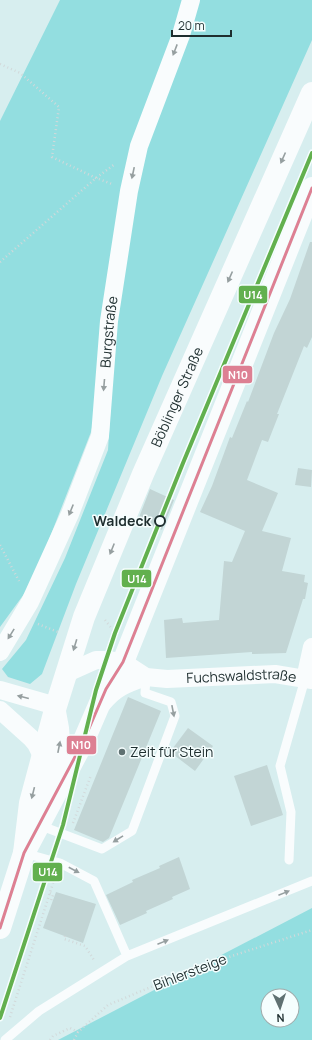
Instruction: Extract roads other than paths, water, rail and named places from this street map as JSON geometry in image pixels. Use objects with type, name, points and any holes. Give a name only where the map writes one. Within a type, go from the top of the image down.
[{"type":"main road","name":"Böblinger Straße","points":[[24,853],[30,803],[56,706],[84,617],[143,474],[312,93]]},
{"type":"main road","name":"Böblinger Straße","points":[[0,928],[7,891],[24,853],[84,740],[106,689],[123,662],[312,188]]},
{"type":"street","name":"Burgstraße","points":[[0,652],[26,610],[70,514],[100,436],[109,321],[129,191],[139,146],[181,35],[192,0]]},
{"type":"street","name":"Fuchswaldstraße","points":[[146,677],[168,679],[275,674],[308,679],[312,647]]},
{"type":"street","points":[[67,673],[96,660],[123,662],[146,677]]},
{"type":"street","name":"Böblinger Straße","points":[[96,712],[111,693],[123,686],[146,677]]},
{"type":"street","points":[[0,690],[56,706]]},
{"type":"street","name":"Böblinger Straße","points":[[52,800],[54,770],[61,742],[56,706]]},
{"type":"street","points":[[0,710],[31,738],[42,756]]},
{"type":"lane","points":[[39,824],[102,849],[132,831],[175,716],[171,702],[145,693],[146,677]]},
{"type":"lane","points":[[290,860],[291,812],[280,766],[308,679]]},
{"type":"lane","points":[[24,853],[60,863],[94,880],[127,956]]},
{"type":"lane","points":[[5,1040],[39,1011],[127,956],[312,881]]},
{"type":"place","name":"Waldeck","points":[[160,521]]},
{"type":"place","name":"Zeit für Stein","points":[[122,752]]}]
